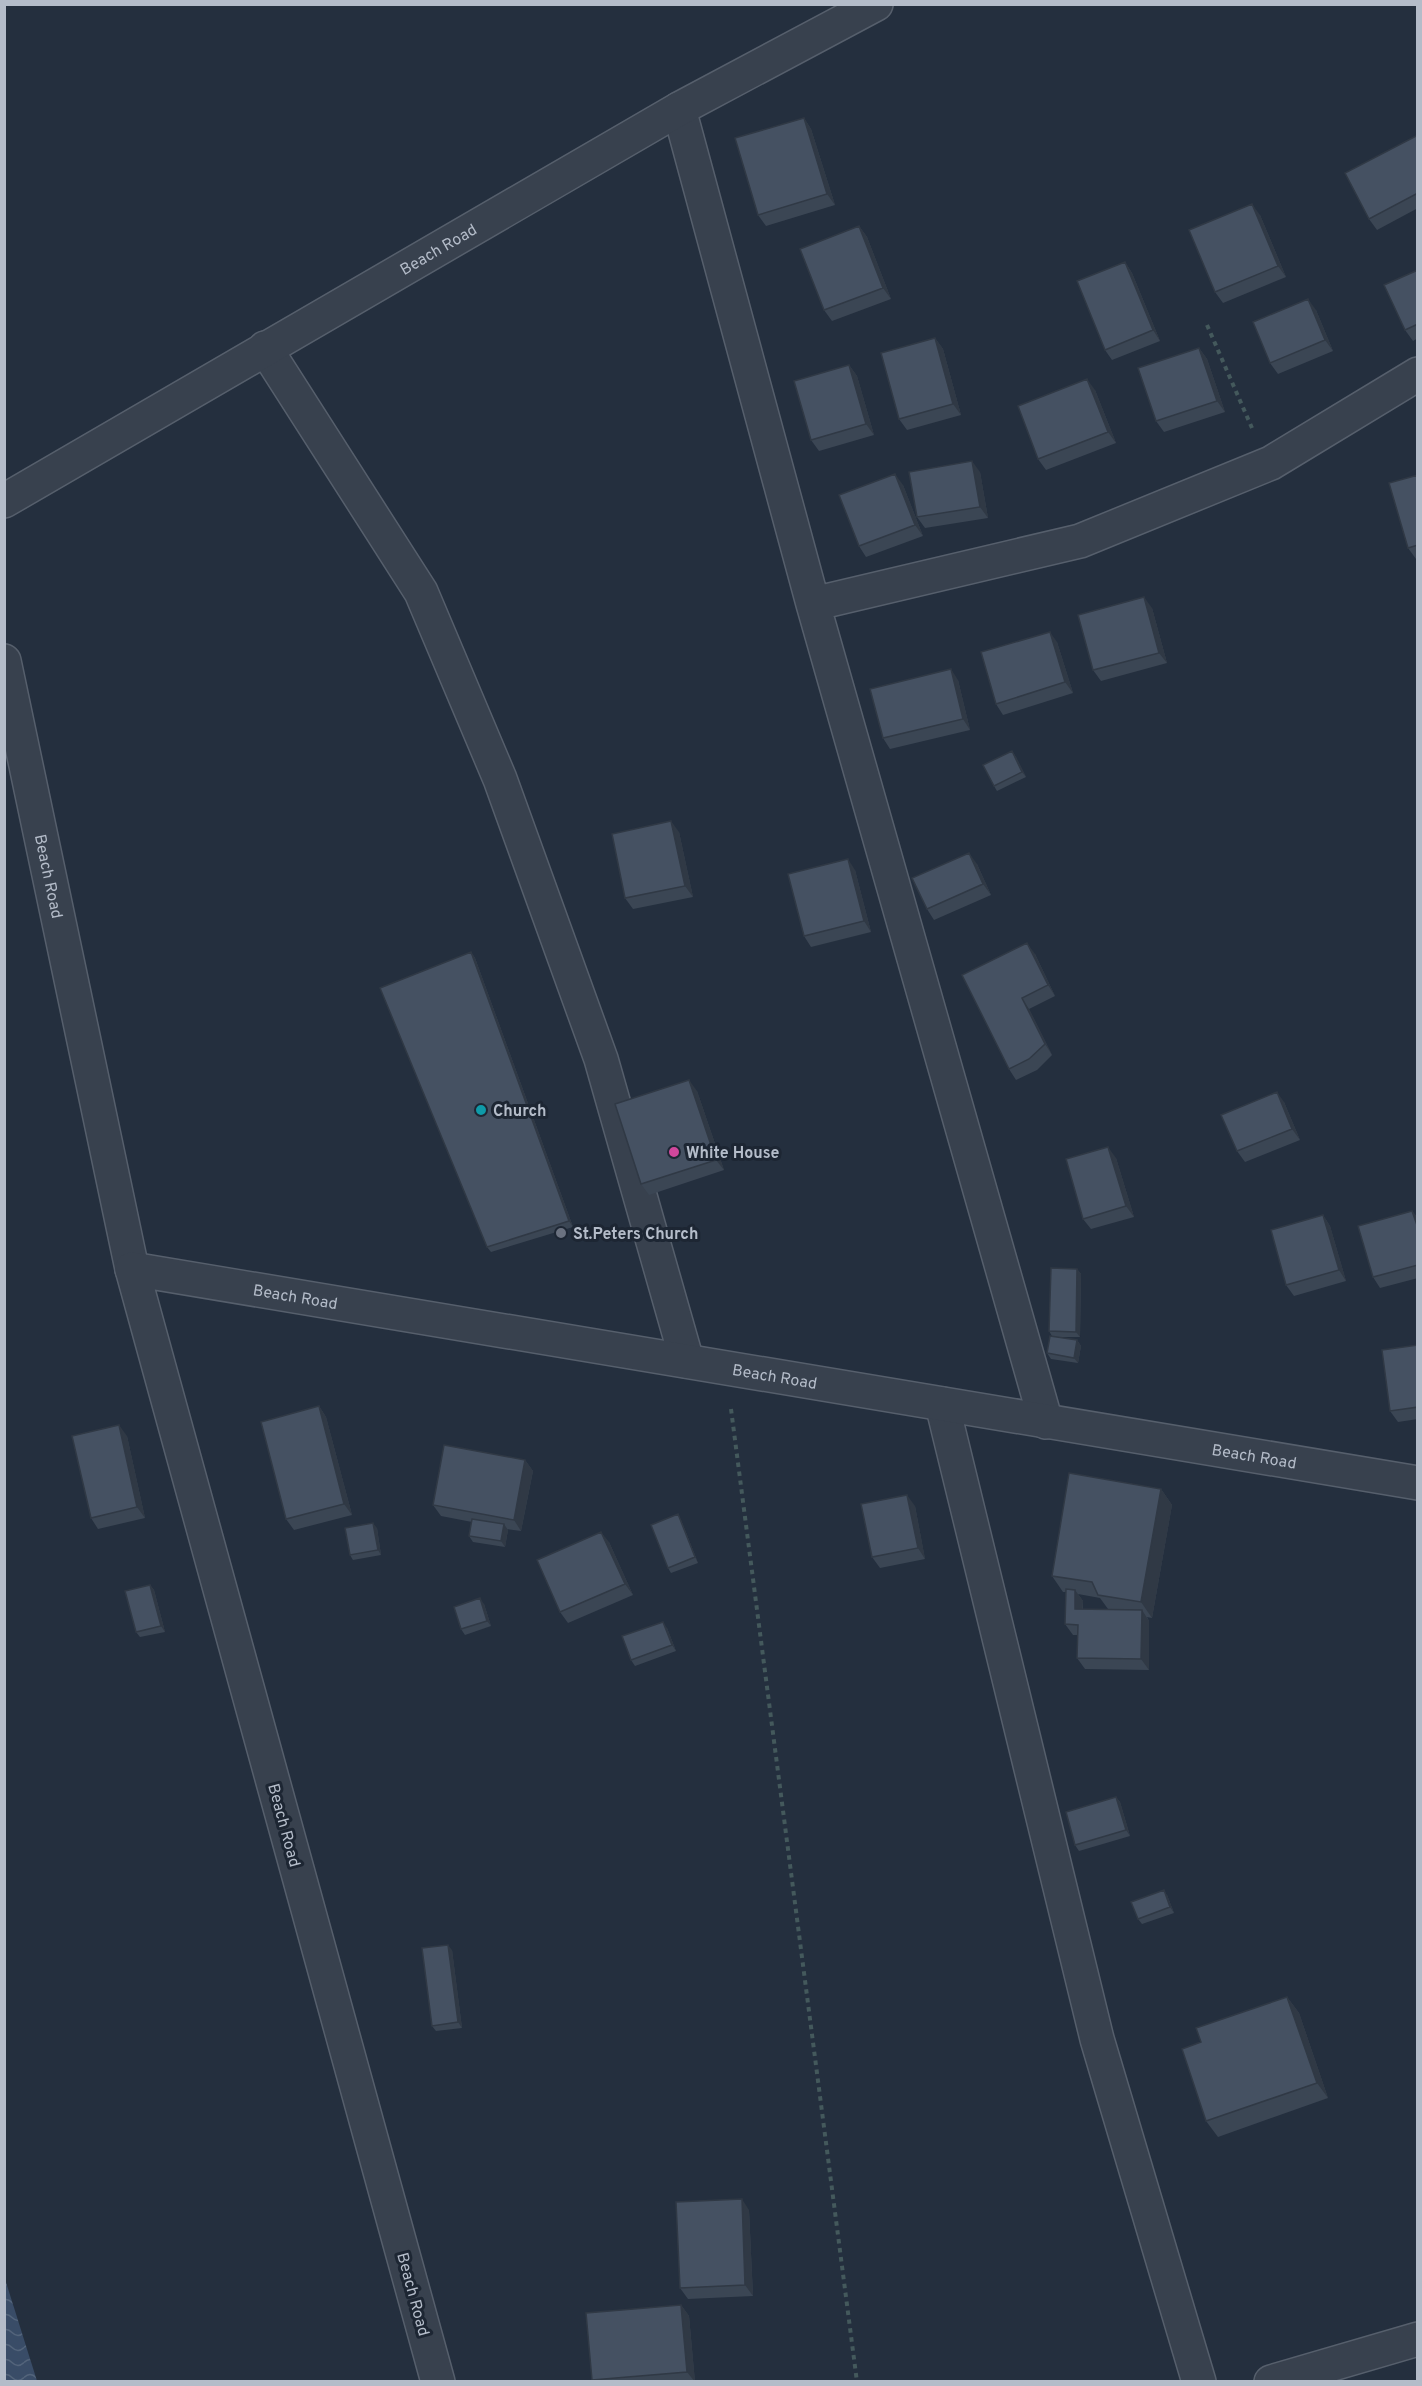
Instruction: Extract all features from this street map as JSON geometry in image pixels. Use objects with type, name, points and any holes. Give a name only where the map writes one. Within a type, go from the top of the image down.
[{"type":"street","name":"Beach Road","points":[[5,499],[679,109],[876,4]]},
{"type":"street","points":[[679,109],[813,604],[1046,1422]]},
{"type":"street","points":[[265,348],[422,592],[491,757],[601,1059],[687,1361]]},
{"type":"street","points":[[813,604],[1080,541],[1271,463],[1418,374]]},
{"type":"street","name":"Beach Road","points":[[4,661],[132,1269],[438,2382]]},
{"type":"street","name":"Beach Road","points":[[132,1269],[1418,1484]]},
{"type":"street","points":[[942,1404],[1097,2039],[1199,2382]]},
{"type":"street","points":[[1271,2382],[1418,2339]]},
{"type":"path","points":[[1207,326],[1251,426],[1271,463]]},
{"type":"path","points":[[725,1368],[857,2382]]},
{"type":"water","points":[[5,2279],[37,2381],[5,2381]]},
{"type":"building","points":[[804,118],[827,194],[758,215],[735,138]]},
{"type":"building","points":[[1418,135],[1418,193],[1369,219],[1345,173]]},
{"type":"building","points":[[1252,204],[1278,266],[1215,292],[1189,230]]},
{"type":"building","points":[[859,226],[883,288],[824,310],[800,249]]},
{"type":"building","points":[[1125,262],[1153,330],[1105,350],[1077,281]]},
{"type":"building","points":[[1418,270],[1418,324],[1405,330],[1384,285]]},
{"type":"building","points":[[1308,299],[1325,340],[1270,363],[1253,322]]},
{"type":"building","points":[[935,338],[953,404],[899,419],[881,353]]},
{"type":"building","points":[[1199,348],[1217,401],[1156,421],[1138,368]]},
{"type":"building","points":[[849,365],[866,424],[811,440],[794,381]]},
{"type":"building","points":[[1087,379],[1108,432],[1038,459],[1018,406]]},
{"type":"building","points":[[972,461],[980,507],[917,517],[909,472]]},
{"type":"building","points":[[895,474],[915,525],[859,546],[839,495]]},
{"type":"building","points":[[1418,475],[1418,545],[1408,548],[1389,483]]},
{"type":"building","points":[[1144,597],[1159,653],[1093,670],[1078,615]]},
{"type":"building","points":[[1050,632],[1065,682],[996,704],[981,652]]},
{"type":"building","points":[[951,669],[963,719],[883,738],[870,689]]},
{"type":"building","points":[[1012,751],[1022,772],[994,786],[983,765]]},
{"type":"building","points":[[671,821],[685,886],[625,898],[612,834]]},
{"type":"building","points":[[969,853],[983,884],[927,909],[912,878]]},
{"type":"building","points":[[848,859],[864,921],[804,936],[788,874]]},
{"type":"building","points":[[1027,943],[1048,985],[1022,998],[1045,1044],[1029,1059],[1009,1069],[962,975]]},
{"type":"building","name":"Church","points":[[471,952],[569,1221],[487,1247],[380,988]]},
{"type":"building","points":[[689,1080],[716,1160],[641,1184],[615,1104]]},
{"type":"building","points":[[1277,1092],[1292,1129],[1237,1151],[1221,1115]]},
{"type":"building","points":[[1108,1147],[1126,1206],[1083,1219],[1066,1159]]},
{"type":"building","points":[[1412,1211],[1418,1228],[1418,1265],[1373,1277],[1358,1226]]},
{"type":"building","points":[[1323,1215],[1339,1270],[1286,1285],[1271,1230]]},
{"type":"building","points":[[1051,1268],[1077,1269],[1076,1332],[1049,1331]]},
{"type":"building","points":[[1050,1336],[1077,1340],[1074,1358],[1047,1353]]},
{"type":"building","points":[[1418,1345],[1418,1407],[1390,1411],[1382,1350]]},
{"type":"building","points":[[319,1406],[344,1504],[286,1519],[261,1422]]},
{"type":"building","points":[[119,1425],[137,1507],[91,1518],[72,1436]]},
{"type":"building","points":[[444,1445],[525,1460],[514,1520],[433,1505]]},
{"type":"building","points":[[1069,1473],[1161,1489],[1141,1602],[1098,1595],[1092,1582],[1052,1576]]},
{"type":"building","points":[[907,1495],[918,1548],[872,1557],[861,1504]]},
{"type":"building","points":[[678,1514],[695,1557],[668,1568],[651,1525]]},
{"type":"building","points":[[472,1519],[504,1524],[501,1541],[469,1536]]},
{"type":"building","points":[[373,1523],[378,1550],[350,1555],[345,1528]]},
{"type":"building","points":[[601,1532],[625,1584],[560,1612],[537,1560]]},
{"type":"building","points":[[150,1585],[161,1626],[136,1632],[125,1591]]},
{"type":"building","points":[[1066,1589],[1075,1590],[1075,1609],[1142,1610],[1141,1659],[1077,1658],[1078,1625],[1065,1624]]},
{"type":"building","points":[[480,1598],[487,1621],[461,1629],[454,1607]]},
{"type":"building","points":[[663,1622],[672,1645],[631,1660],[622,1636]]},
{"type":"building","points":[[1116,1797],[1126,1830],[1075,1845],[1066,1812]]},
{"type":"building","points":[[1164,1890],[1170,1907],[1138,1919],[1131,1902]]},
{"type":"building","points":[[448,1945],[458,2022],[432,2026],[422,1948]]},
{"type":"building","points":[[1287,1997],[1317,2083],[1206,2121],[1182,2049],[1201,2042],[1196,2028]]},
{"type":"building","points":[[742,2199],[745,2285],[680,2288],[676,2202]]},
{"type":"building","points":[[681,2305],[687,2372],[592,2380],[586,2313]]},
{"type":"place","name":"Church","points":[[481,1110]]},
{"type":"place","name":"White House","points":[[674,1152]]},
{"type":"place","name":"St.Peters Church","points":[[561,1233]]}]
